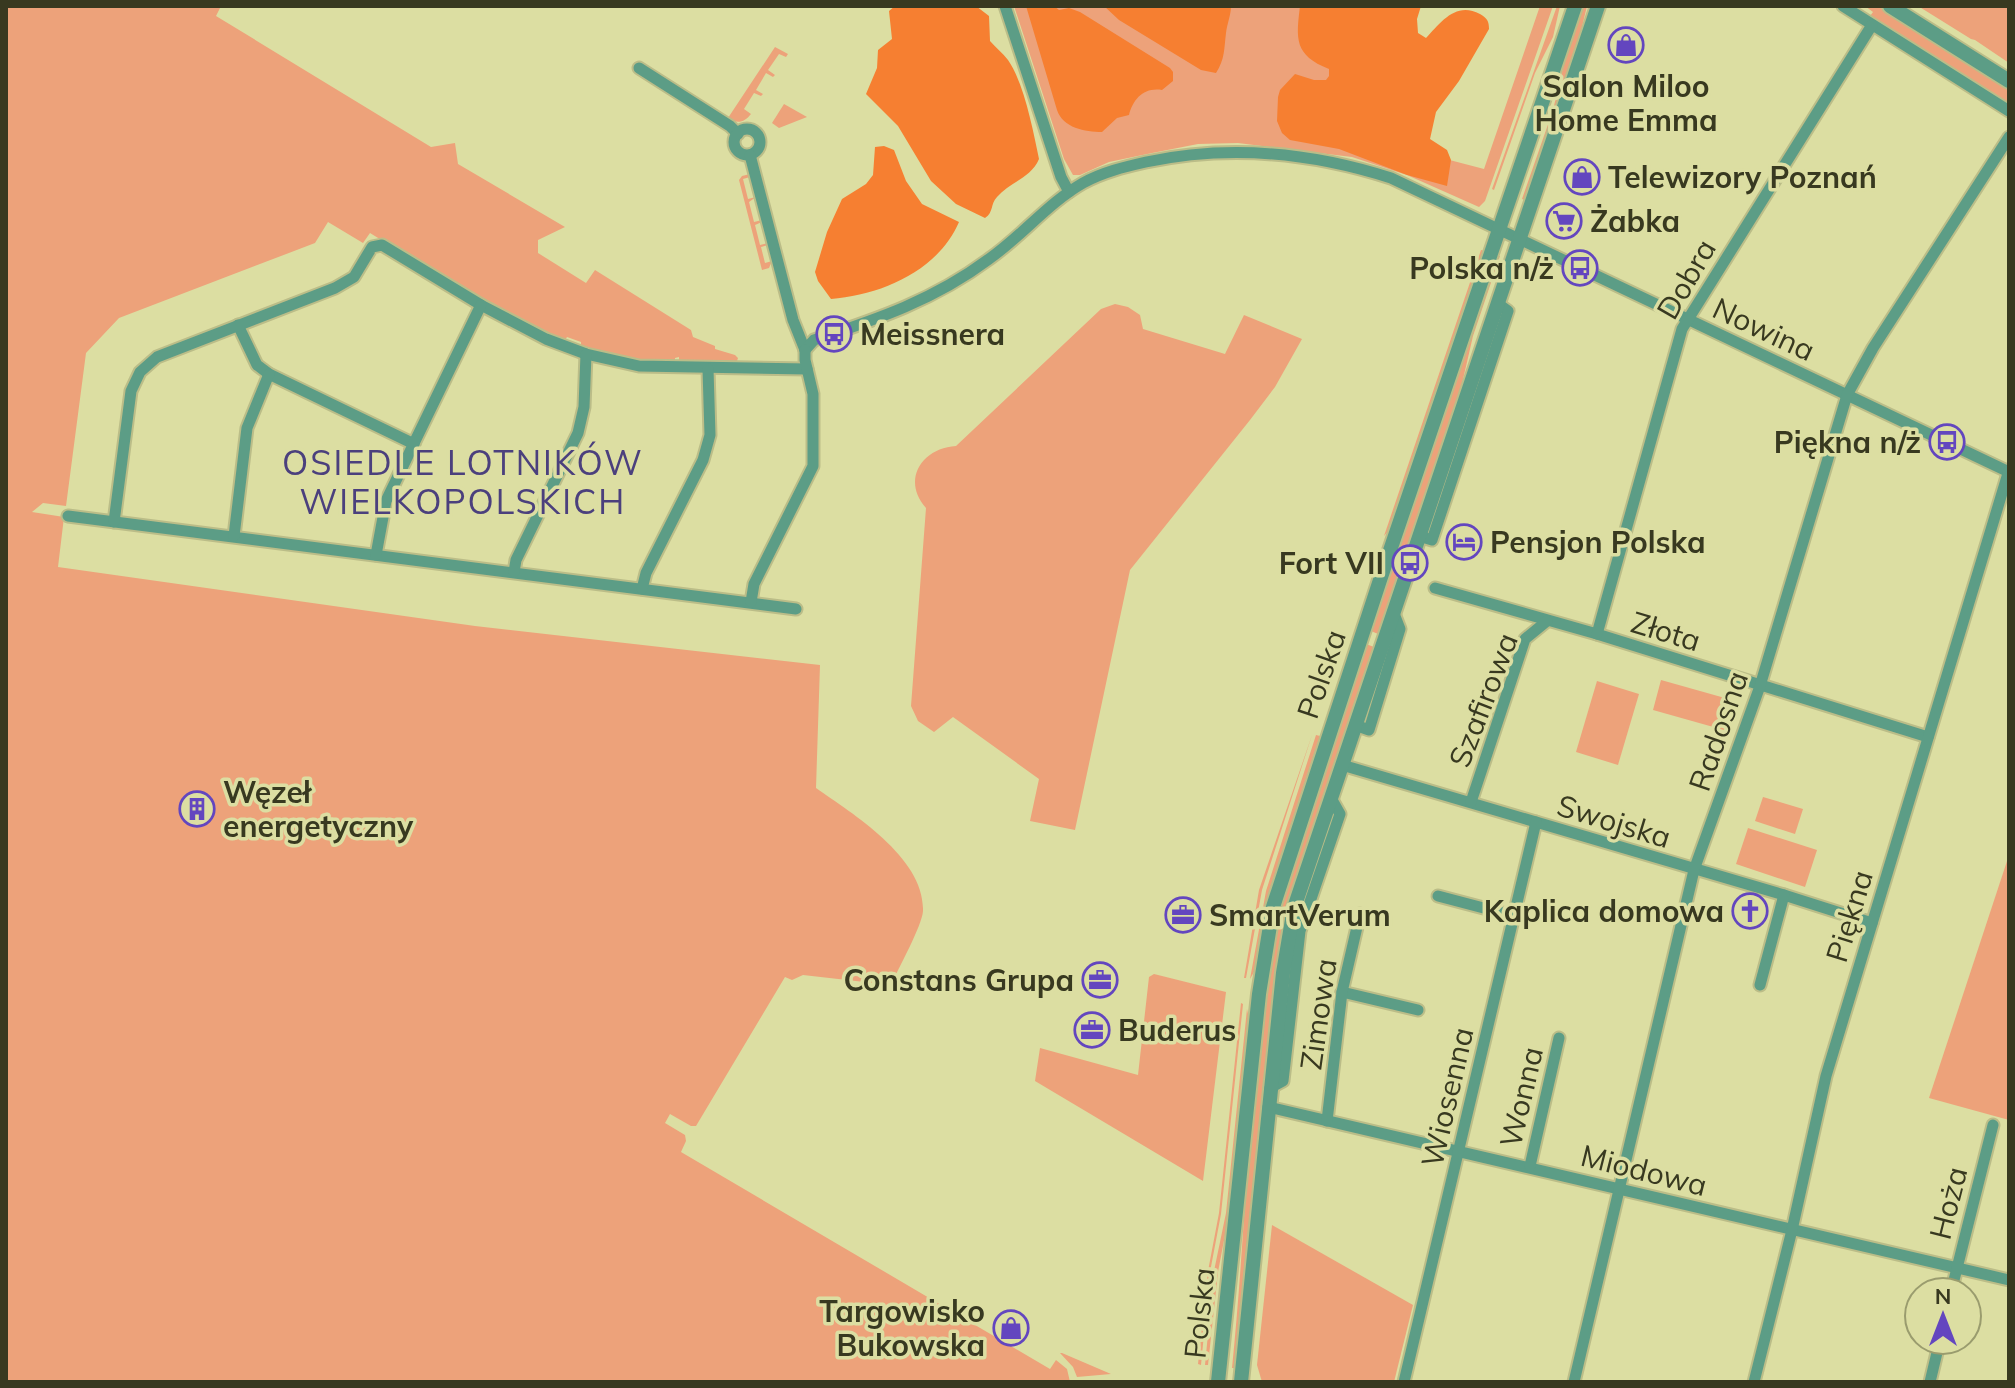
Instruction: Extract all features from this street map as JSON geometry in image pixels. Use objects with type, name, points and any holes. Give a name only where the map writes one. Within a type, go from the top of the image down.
[{"type":"street","points":[[1005,6],[1060,174],[1069,192]]},
{"type":"street","name":"Polska","points":[[1218,1382],[1259,994],[1273,907],[1575,6]]},
{"type":"street","name":"Polska","points":[[1241,1382],[1270,1088],[1290,924],[1393,611],[1425,538],[1503,307],[1519,239],[1598,6]]},
{"type":"street","points":[[1843,6],[2009,111]]},
{"type":"street","points":[[1890,6],[2009,81]]},
{"type":"street","name":"Dobra","points":[[1597,634],[1682,329],[1872,25]]},
{"type":"street","points":[[639,68],[738,134]]},
{"type":"street","points":[[749,129],[759,137],[758,149],[750,155],[737,150],[734,141],[738,134],[749,129]]},
{"type":"street","name":"Radosna","points":[[1574,1382],[1694,870],[1760,686],[1847,395],[1873,348],[2009,137]]},
{"type":"street","name":"Nowina","points":[[805,350],[814,340],[904,310],[934,295],[991,258],[1069,192],[1101,174],[1196,153],[1238,151],[1291,156],[1360,168],[1391,178],[2009,471]]},
{"type":"street","points":[[750,155],[793,320],[805,350],[813,394],[813,466],[754,584],[751,602]]},
{"type":"street","points":[[114,522],[131,391],[140,372],[157,357],[335,288],[354,277],[372,247],[382,245],[481,305],[546,339],[586,354],[639,366],[807,369]]},
{"type":"street","points":[[376,555],[386,501],[481,305]]},
{"type":"street","points":[[238,325],[257,365],[269,374],[414,444]]},
{"type":"street","points":[[514,572],[516,560],[578,433],[584,407],[586,354]]},
{"type":"street","points":[[642,589],[646,573],[703,460],[710,435],[708,369]]},
{"type":"street","points":[[234,536],[247,428],[269,374]]},
{"type":"street","name":"Piękna","points":[[1754,1382],[1826,1076],[2009,471]]},
{"type":"street","points":[[68,516],[796,609]]},
{"type":"street","name":"Złota","points":[[1435,588],[1597,634],[1928,737]]},
{"type":"street","name":"Szafirowa","points":[[1471,802],[1525,639],[1547,621]]},
{"type":"street","name":"Swojska","points":[[1342,765],[1872,923]]},
{"type":"street","name":"Wiosenna","points":[[1404,1382],[1536,822]]},
{"type":"street","points":[[1760,985],[1784,895]]},
{"type":"street","points":[[1438,896],[1514,916]]},
{"type":"street","name":"Zimowa","points":[[1327,1121],[1342,992],[1360,914]]},
{"type":"street","points":[[1342,992],[1418,1010]]},
{"type":"street","name":"Wonna","points":[[1530,1166],[1559,1038]]},
{"type":"street","name":"Miodowa","points":[[1268,1107],[2009,1280]]},
{"type":"street","name":"Hoża","points":[[1954,1276],[1993,1125]]},
{"type":"street","points":[[1930,1382],[1936,1356]]},
{"type":"shaded area","points":[[6,6],[221,6],[216,16],[431,147],[455,143],[458,164],[565,227],[538,240],[538,253],[586,283],[595,270],[691,330],[693,337],[738,358],[736,364],[679,364],[679,357],[675,358],[675,364],[641,361],[581,348],[581,342],[567,337],[564,342],[438,275],[370,233],[363,243],[328,222],[315,243],[119,318],[86,353],[66,506],[43,503],[32,512],[64,517],[58,567],[475,626],[820,665],[816,788],[867,824],[900,856],[920,892],[922,918],[891,985],[803,975],[792,980],[785,977],[696,1126],[670,1114],[665,1123],[685,1135],[681,1152],[1050,1369],[1056,1360],[1067,1369],[1070,1382],[6,1382]]},
{"type":"shaded area","points":[[895,6],[976,6],[989,16],[990,41],[1008,60],[1019,81],[1039,159],[1031,171],[997,197],[985,218],[956,204],[931,181],[898,126],[866,94],[877,68],[878,50],[892,39],[889,11]]},
{"type":"shaded area","points":[[1014,6],[1375,6],[1419,152],[1484,169],[1540,6],[1553,6],[1485,201],[1479,207],[1407,175],[1352,157],[1238,143],[1198,144],[1109,162],[1073,175],[1064,159]]},
{"type":"shaded area","points":[[1026,6],[1054,6],[1059,10],[1069,8],[1080,12],[1170,68],[1173,81],[1162,90],[1150,90],[1140,95],[1129,115],[1117,118],[1102,132],[1069,125],[1057,110]]},
{"type":"shaded area","points":[[1104,6],[1231,6],[1219,68],[1216,73],[1201,70],[1119,20]]},
{"type":"shaded area","points":[[1300,6],[1421,6],[1417,19],[1418,33],[1426,38],[1443,20],[1456,12],[1471,11],[1486,18],[1489,29],[1459,81],[1436,112],[1430,139],[1447,150],[1451,160],[1447,186],[1407,175],[1339,149],[1290,140],[1282,133],[1277,121],[1280,90],[1295,74],[1314,80],[1326,80],[1329,76],[1329,69],[1309,58],[1300,45]]},
{"type":"shaded area","points":[[1557,6],[1560,6],[1553,37],[1535,73],[1494,190],[1492,189]]},
{"type":"shaded area","points":[[1583,6],[1587,6],[1577,48],[1525,200],[1522,199],[1553,110],[1566,55]]},
{"type":"shaded area","points":[[1865,6],[1878,6],[2009,88],[2009,108],[1868,19],[1873,12]]},
{"type":"shaded area","points":[[1918,6],[2009,6],[2009,63],[1975,40]]},
{"type":"shaded area","points":[[775,47],[788,54],[786,57],[779,54],[768,70],[775,75],[773,77],[766,73],[756,90],[763,94],[754,93],[744,109],[751,114],[740,122],[728,118]]},
{"type":"shaded area","points":[[784,104],[807,117],[779,128],[772,123]]},
{"type":"shaded area","points":[[875,147],[894,150],[906,181],[922,204],[959,222],[937,254],[906,277],[869,292],[831,299],[815,272],[827,232],[842,199],[866,184],[873,175]]},
{"type":"shaded area","points":[[750,174],[750,177],[743,179],[748,199],[756,197],[749,202],[754,222],[762,220],[755,225],[760,245],[768,243],[761,247],[765,263],[772,261],[769,268],[762,270],[739,180]]},
{"type":"shaded area","points":[[1481,250],[1485,251],[1391,528],[1384,536]]},
{"type":"shaded area","points":[[1498,256],[1473,336],[1461,388],[1378,634],[1371,631]]},
{"type":"shaded area","points":[[1115,304],[1128,307],[1140,315],[1143,329],[1225,354],[1244,315],[1302,339],[1275,387],[1130,570],[1075,830],[1030,821],[1039,779],[953,717],[934,732],[918,721],[911,706],[926,508],[915,487],[919,467],[925,459],[944,448],[956,446],[1101,309]]},
{"type":"shaded area","points":[[1366,644],[1374,647],[1282,927],[1235,1368],[1232,1368],[1255,1073],[1271,956],[1282,898]]},
{"type":"shaded area","points":[[1661,680],[1732,700],[1724,730],[1653,710]]},
{"type":"shaded area","points":[[1597,681],[1639,694],[1618,765],[1576,752]]},
{"type":"shaded area","points":[[1312,735],[1262,890],[1244,978],[1259,890]]},
{"type":"shaded area","points":[[1316,735],[1320,736],[1269,892],[1254,972],[1250,979],[1266,891]]},
{"type":"shaded area","points":[[1763,797],[1803,809],[1795,834],[1755,821]]},
{"type":"shaded area","points":[[1748,828],[1817,850],[1805,887],[1736,864]]},
{"type":"shaded area","points":[[2009,855],[2009,1120],[1929,1098]]},
{"type":"shaded area","points":[[1154,974],[1226,992],[1203,1181],[1035,1081],[1040,1048],[1138,1075],[1149,977]]},
{"type":"shaded area","points":[[1241,1003],[1221,1214],[1210,1272],[1201,1365],[1198,1364],[1208,1271],[1219,1213]]},
{"type":"shaded area","points":[[1247,1009],[1249,1019],[1229,1214],[1218,1272],[1208,1365],[1205,1365],[1214,1271],[1226,1213]]},
{"type":"shaded area","points":[[1272,1225],[1413,1305],[1394,1382],[1262,1382],[1257,1365]]},
{"type":"shaded area","points":[[1060,1353],[1111,1374],[1077,1377],[1073,1367]]},
{"type":"place","name":"Salon Miloo Home Emma","points":[[1626,45]]},
{"type":"place","name":"Telewizory Poznań","points":[[1582,177]]},
{"type":"place","name":"Żabka","points":[[1564,221]]},
{"type":"place","name":"Polska n/ż","points":[[1580,268]]},
{"type":"place","name":"Meissnera","points":[[834,334]]},
{"type":"place","name":"Piękna n/ż","points":[[1947,442]]},
{"type":"place","name":"Pensjon Polska","points":[[1464,542]]},
{"type":"place","name":"Fort VII","points":[[1410,563]]},
{"type":"place","name":"Węzeł energetyczny","points":[[197,809]]},
{"type":"place","name":"Kaplica domowa","points":[[1750,911]]},
{"type":"place","name":"SmartVerum","points":[[1183,915]]},
{"type":"place","name":"Constans Grupa","points":[[1100,980]]},
{"type":"place","name":"Buderus","points":[[1092,1030]]},
{"type":"place","name":"Targowisko Bukowska","points":[[1011,1328]]},
{"type":"district","name":"OSIEDLE LOTNIKÓW WIELKOPOLSKICH","points":[[463,482]]}]
